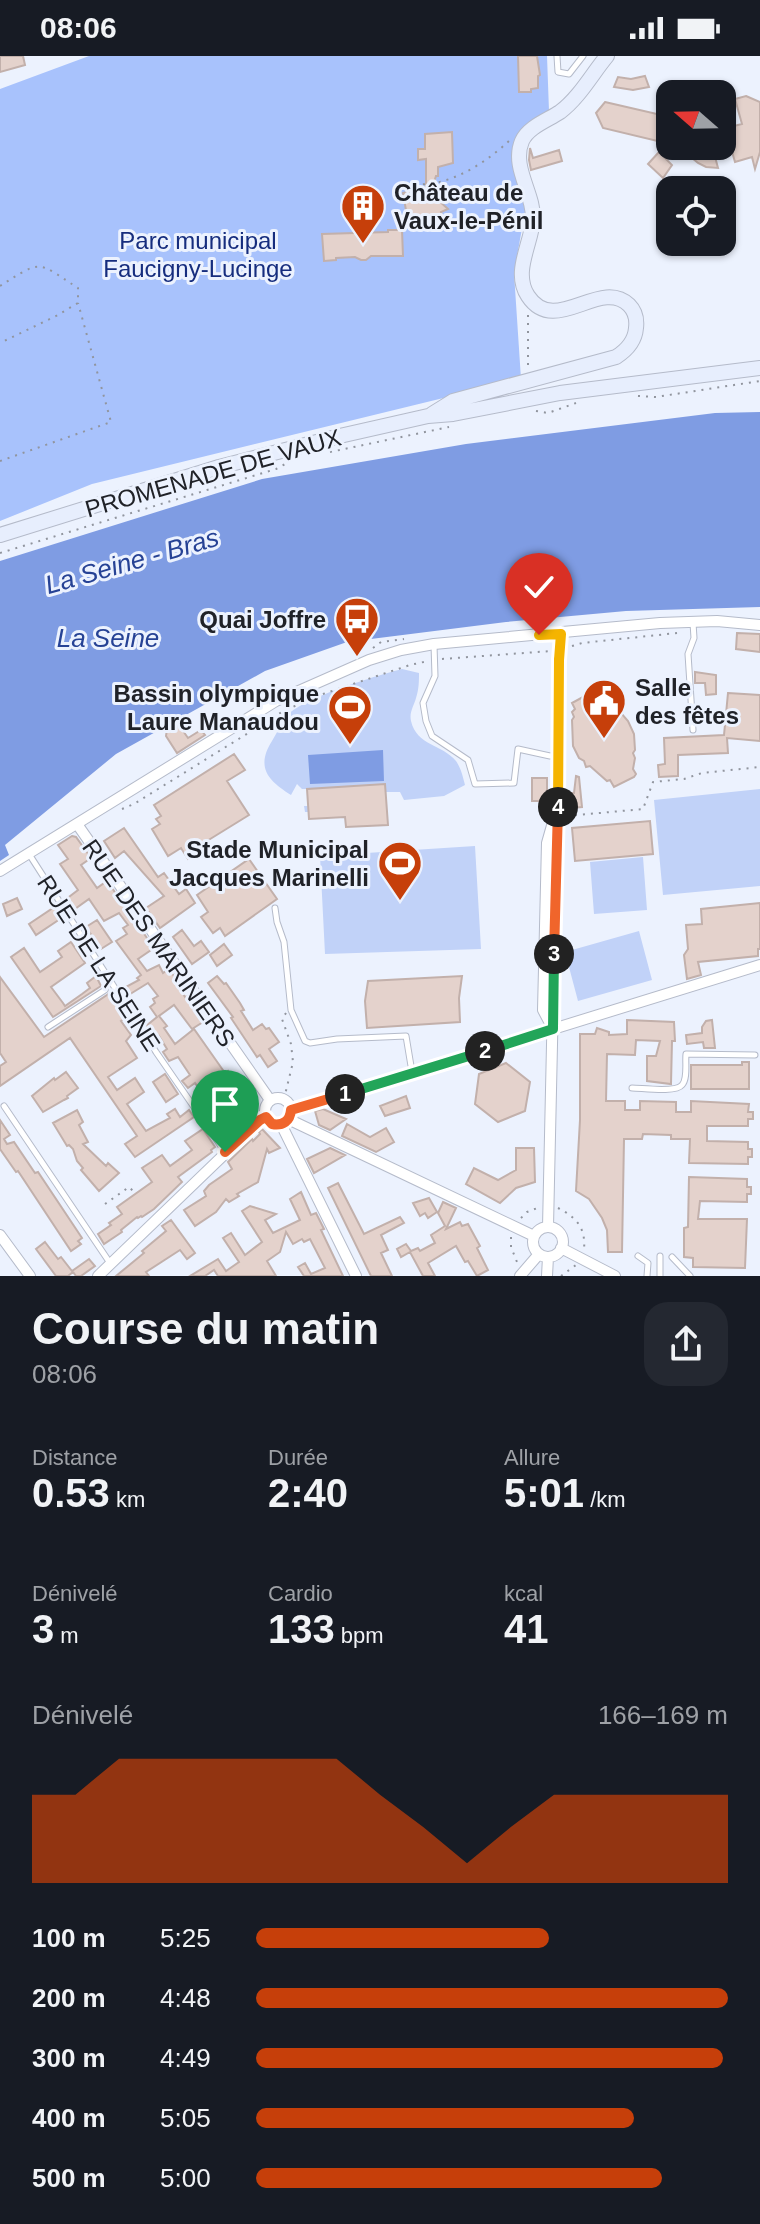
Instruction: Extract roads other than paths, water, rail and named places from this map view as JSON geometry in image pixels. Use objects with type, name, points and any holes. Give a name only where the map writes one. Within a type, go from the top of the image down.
[{"type":"main road","points":[[428,416],[453,401],[616,357],[627,349],[636,325],[633,310],[622,300],[605,297],[564,310],[549,310],[527,295],[522,274],[534,218],[522,174],[522,141],[568,105],[607,56]]},
{"type":"main road","points":[[428,416],[560,393],[760,368]]},
{"type":"main road","name":"PROMENADE DE VAUX","points":[[0,535],[219,467],[428,416]]},
{"type":"street","points":[[0,871],[286,696],[369,660],[434,644],[660,623],[693,626],[717,621],[760,625]]},
{"type":"street","points":[[548,1227],[561,634]]},
{"type":"street","points":[[553,1029],[543,1010],[547,843],[558,804]]},
{"type":"street","name":"RUE DES MARINIERS","points":[[77,824],[270,1100]]},
{"type":"street","points":[[356,1276],[287,1118],[288,1102],[278,1098],[270,1100],[265,1107],[266,1117],[272,1124],[287,1118],[412,1073],[760,965]]},
{"type":"street","points":[[98,1276],[225,1152],[266,1117]]},
{"type":"street","points":[[287,1118],[534,1236]]},
{"type":"street","points":[[522,1273],[543,1256],[556,1255],[561,1248],[561,1234],[548,1227],[539,1229],[533,1246],[543,1256],[547,1276]]},
{"type":"street","points":[[0,1235],[30,1276]]},
{"type":"street","points":[[561,1248],[615,1276]]},
{"type":"lane","points":[[557,56],[558,72],[569,74],[583,56]]},
{"type":"lane","points":[[693,626],[694,638],[688,654],[693,730]]},
{"type":"lane","points":[[434,644],[435,676],[423,703],[426,721],[432,736],[468,760],[475,784],[514,783],[518,749],[559,755]]},
{"type":"lane","name":"RUE DE LA SEINE","points":[[28,854],[156,1052],[225,1152]]},
{"type":"lane","points":[[275,908],[284,942],[291,1010],[305,1041],[406,1036],[412,1073]]},
{"type":"lane","points":[[48,1027],[105,990]]},
{"type":"lane","points":[[632,1088],[673,1090],[681,1087],[685,1081],[686,1054],[755,1055]]},
{"type":"lane","points":[[4,1106],[110,1264]]},
{"type":"lane","points":[[638,1256],[648,1263],[647,1276]]},
{"type":"lane","points":[[660,1256],[660,1276]]},
{"type":"lane","points":[[672,1257],[690,1276]]},
{"type":"water","name":"La Seine","points":[[760,412],[760,607],[626,611],[347,642],[265,671],[116,754],[5,845],[9,855],[0,861],[0,561],[262,479],[466,444],[715,413]]},
{"type":"water","points":[[383,750],[384,781],[310,784],[308,755]]},
{"type":"place","name":"Château de Vaux-le-Pénil","points":[[363,245]]},
{"type":"place","name":"Quai Joffre","points":[[357,658]]},
{"type":"place","name":"Salle des fêtes","points":[[604,740]]},
{"type":"place","name":"Bassin olympique Laure Manaudou","points":[[350,746]]},
{"type":"place","name":"Stade Municipal Jacques Marinelli","points":[[400,902]]},
{"type":"park label","name":"Parc municipal Faucigny-Lucinge","points":[[198,254]]},
{"type":"water label","name":"La Seine - Bras","points":[[132,561]]}]
